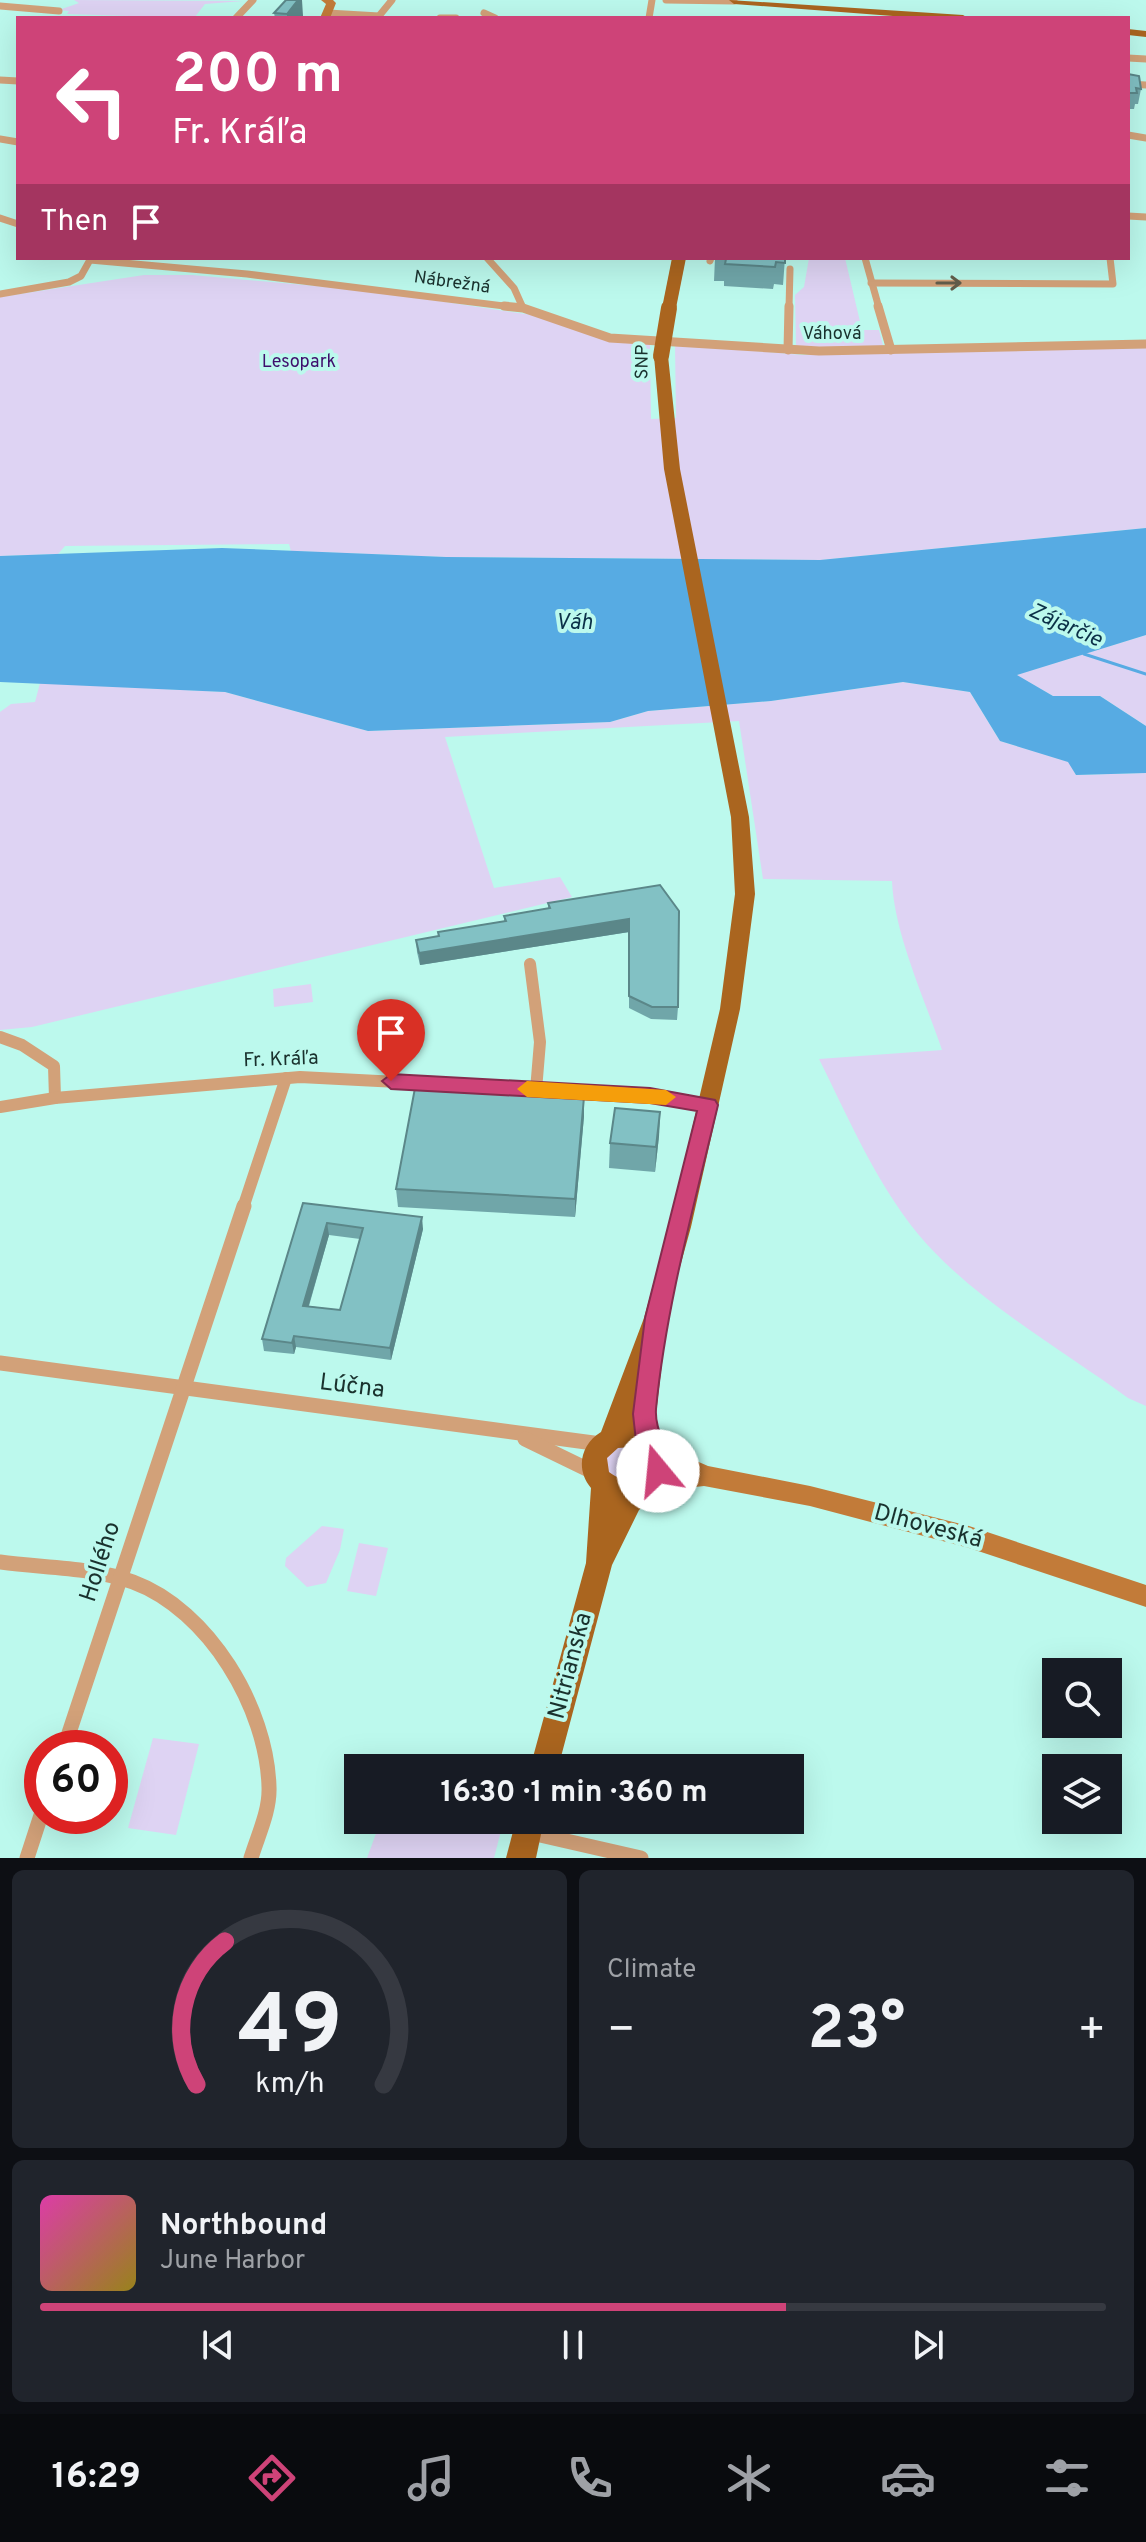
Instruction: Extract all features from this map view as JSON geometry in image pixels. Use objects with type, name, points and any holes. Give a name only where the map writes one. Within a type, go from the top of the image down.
[{"type":"main road","points":[[734,0],[938,16]]},
{"type":"main road","name":"SNP","points":[[679,260],[661,356],[672,469],[732,772]]},
{"type":"main road","name":"Nitrianska","points":[[599,1563],[659,1466],[644,1414],[656,1318],[735,980],[745,894],[732,772]]},
{"type":"main road","name":"Nitrianska","points":[[548,1754],[599,1563],[600,1479],[594,1455],[606,1441],[656,1318]]},
{"type":"main road","points":[[606,1441],[630,1434],[652,1448]]},
{"type":"main road","name":"Dlhoveská","points":[[652,1448],[706,1476],[810,1496],[956,1533],[1146,1596]]},
{"type":"main road","name":"Dlhoveská","points":[[644,1486],[706,1476]]},
{"type":"main road","points":[[600,1479],[616,1492],[644,1486]]},
{"type":"street","points":[[238,16],[253,0]]},
{"type":"street","points":[[328,6],[379,16],[392,0]]},
{"type":"street","points":[[651,0],[658,0]]},
{"type":"street","points":[[666,0],[734,0]]},
{"type":"street","points":[[0,6],[59,11]]},
{"type":"street","points":[[484,13],[491,16]]},
{"type":"street","points":[[0,294],[69,282],[81,276],[89,260]]},
{"type":"street","name":"Nábrežná","points":[[100,260],[523,308]]},
{"type":"street","points":[[489,260],[514,288],[523,308]]},
{"type":"street","points":[[865,260],[891,350]]},
{"type":"street","points":[[871,283],[1113,284],[1110,260]]},
{"type":"street","points":[[788,350],[790,269]]},
{"type":"street","name":"Váhová","points":[[523,308],[610,338],[788,350],[1146,344]]},
{"type":"street","points":[[530,964],[540,1042],[536,1090]]},
{"type":"street","points":[[0,1037],[22,1045],[54,1066],[55,1098]]},
{"type":"street","name":"Fr. Kráľa","points":[[0,1107],[55,1098],[286,1078],[650,1095],[708,1105]]},
{"type":"street","name":"Hollého","points":[[70,1730],[286,1078]]},
{"type":"street","points":[[0,1363],[182,1390]]},
{"type":"street","name":"Lúčna","points":[[182,1390],[515,1434],[606,1441]]},
{"type":"street","name":"Lúčna","points":[[515,1434],[600,1479]]},
{"type":"street","points":[[0,1562],[134,1583],[167,1602],[218,1646],[251,1709],[264,1746],[269,1789],[251,1858]]},
{"type":"street","points":[[27,1858],[35,1834]]},
{"type":"street","points":[[526,1837],[641,1858]]},
{"type":"green space","points":[[74,0],[243,1],[205,4],[196,16],[67,14],[69,11],[59,10],[79,3]]},
{"type":"green space","points":[[809,260],[845,260],[862,330],[879,330],[884,349],[796,348],[795,295],[804,287]]},
{"type":"green space","name":"Lesopark","points":[[144,275],[192,275],[372,291],[532,315],[610,341],[650,343],[651,419],[676,418],[675,344],[803,355],[1146,348],[1146,528],[821,560],[446,557],[291,551],[289,544],[65,546],[58,554],[0,556],[0,297]]},
{"type":"green space","points":[[1146,635],[1146,726],[1100,696],[1053,696],[1016,675]]},
{"type":"green space","points":[[903,682],[970,692],[1000,741],[1069,762],[1076,775],[1146,773],[1146,1406],[1128,1398],[1046,1342],[963,1279],[918,1234],[889,1193],[819,1059],[942,1050],[904,944],[892,881],[763,879],[739,721],[445,737],[494,888],[560,877],[572,897],[32,1027],[0,1030],[0,712],[11,704],[35,702],[40,683],[225,692],[368,731],[610,722],[648,711],[771,701]]},
{"type":"green space","points":[[311,984],[313,1002],[274,1007],[273,989]]},
{"type":"green space","points":[[629,1442],[645,1451],[645,1472],[630,1482],[608,1474],[605,1453]]},
{"type":"green space","points":[[322,1526],[344,1529],[340,1550],[326,1583],[307,1587],[285,1566],[286,1558]]},
{"type":"green space","points":[[359,1543],[388,1548],[376,1596],[347,1591]]},
{"type":"green space","points":[[153,1738],[199,1744],[176,1835],[128,1828]]},
{"type":"green space","points":[[376,1834],[500,1834],[494,1858],[367,1858]]},
{"type":"water","name":"Váh","points":[[1146,528],[1146,635],[1017,675],[1053,696],[1100,696],[1146,726],[1146,773],[1076,775],[1068,762],[1000,741],[970,692],[903,682],[771,701],[648,711],[610,722],[368,731],[225,692],[0,682],[0,556],[222,548],[446,557],[820,560]]},
{"type":"building","points":[[286,0],[298,0],[287,14],[274,13]]},
{"type":"building","points":[[1130,74],[1139,76],[1141,89],[1136,88],[1137,93],[1130,93]]},
{"type":"building","points":[[726,260],[785,260],[785,263],[776,262],[775,267],[725,264]]},
{"type":"building","points":[[660,885],[679,911],[678,1007],[652,1007],[629,996],[629,919],[419,953],[416,940],[439,936],[438,932],[506,921],[504,916],[550,908],[548,903]]},
{"type":"building","points":[[415,1088],[584,1097],[575,1199],[396,1189]]},
{"type":"building","points":[[615,1108],[660,1112],[656,1147],[610,1143]]},
{"type":"building","points":[[303,1203],[422,1217],[390,1348],[294,1336],[292,1343],[262,1339]],"holes":[[[327,1223],[363,1228],[340,1310],[303,1306]]]},
{"type":"waterway","name":"Zájarčie","points":[[1084,654],[1146,674]]},
{"type":"slow traffic","points":[[527,1089],[666,1097]]},
{"type":"route","points":[[391,1081],[650,1095],[708,1105],[656,1318],[644,1414],[647,1441],[657,1454],[658,1471]]}]
